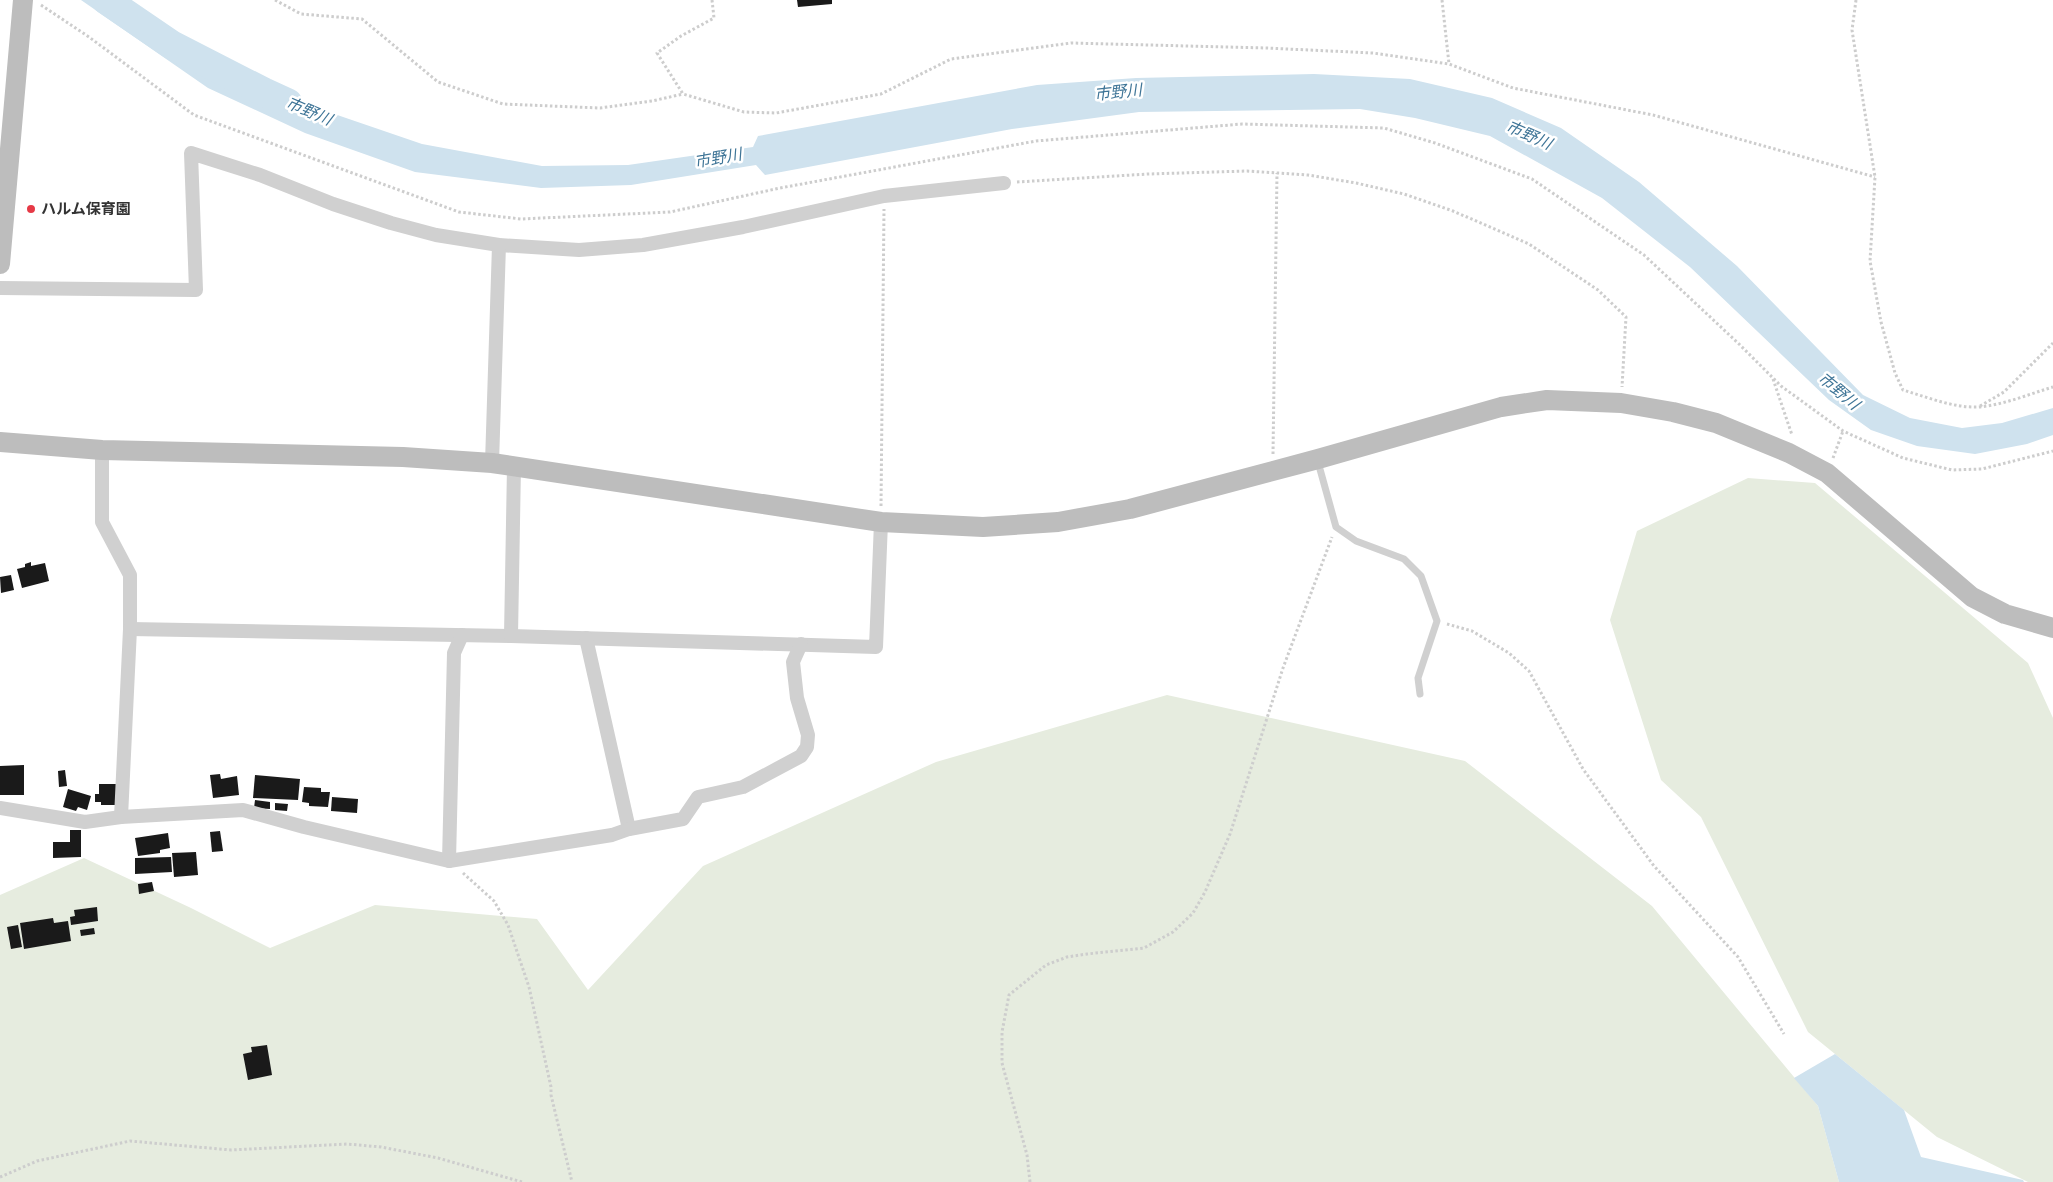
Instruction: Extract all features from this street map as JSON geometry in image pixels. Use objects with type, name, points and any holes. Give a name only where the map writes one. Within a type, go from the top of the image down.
[{"type":"street","points":[[0,264],[23,0]]},
{"type":"street","points":[[0,288],[196,290],[190,153],[260,174],[332,204],[436,235],[499,245],[580,250],[643,245],[743,227],[884,196],[1004,183]]},
{"type":"street","points":[[492,463],[499,245]]},
{"type":"street","points":[[0,442],[102,450],[404,457],[492,463],[881,522],[983,527],[1058,522],[1130,509],[1318,459],[1501,407],[1547,400],[1621,403],[1673,412],[1716,423],[1793,455],[1827,473],[1972,597],[2006,614],[2053,628]]},
{"type":"street","points":[[102,450],[102,522],[130,575],[130,629],[121,817]]},
{"type":"street","points":[[511,636],[514,466]]},
{"type":"street","points":[[130,629],[511,636],[876,647],[881,522]]},
{"type":"street","points":[[449,862],[454,653],[462,635]]},
{"type":"street","points":[[586,638],[629,829]]},
{"type":"street","points":[[0,808],[85,822],[121,817],[243,810],[304,827],[449,862],[612,835],[629,829],[683,819],[698,797],[743,787],[801,756],[807,747],[808,735],[797,698],[793,662],[801,644]]},
{"type":"lane","points":[[1318,459],[1336,527],[1356,541],[1404,558],[1421,576],[1437,621],[1418,678],[1420,694]]},
{"type":"path","points":[[33,0],[89,37],[194,115],[459,212],[521,219],[670,212],[780,188],[1036,141],[1242,124],[1384,128],[1435,142],[1532,179],[1644,255],[1781,386],[1843,431],[1903,458],[1952,470],[1982,469],[2053,451]]},
{"type":"path","points":[[275,0],[301,14],[362,19],[438,82],[503,104],[600,108],[652,101],[683,94],[744,112],[776,114],[881,94],[950,59],[1071,42],[1266,48],[1373,54],[1449,64],[1513,88],[1653,115],[1875,176]]},
{"type":"path","points":[[683,94],[657,53],[681,36],[714,18],[712,0]]},
{"type":"path","points":[[1442,0],[1449,64]]},
{"type":"path","points":[[1856,0],[1852,30],[1875,176],[1870,261],[1881,322],[1895,373],[1903,390],[1951,404],[1978,407],[2003,403],[2053,387]]},
{"type":"path","points":[[1004,183],[1148,174],[1277,172],[1356,183],[1404,194],[1453,211],[1530,244],[1598,290],[1626,317],[1621,403]]},
{"type":"path","points":[[1273,470],[1277,172]]},
{"type":"path","points":[[881,522],[884,196]]},
{"type":"path","points":[[1978,407],[2004,392],[2053,343]]},
{"type":"path","points":[[1773,377],[1795,443],[1793,455]]},
{"type":"path","points":[[1827,473],[1843,431]]},
{"type":"path","points":[[1030,1182],[1027,1155],[1002,1063],[1002,1032],[1010,995],[1046,965],[1067,957],[1144,948],[1173,932],[1193,913],[1206,892],[1230,834],[1283,668],[1336,527]]},
{"type":"path","points":[[1437,621],[1472,631],[1509,653],[1529,672],[1583,769],[1654,866],[1738,957],[1784,1034]]},
{"type":"path","points":[[449,862],[494,901],[508,926],[529,987],[551,1087],[551,1095],[572,1182]]},
{"type":"path","points":[[0,1177],[37,1161],[130,1141],[230,1150],[347,1144],[381,1146],[438,1158],[522,1182]]},
{"type":"shaded area","points":[[1748,478],[1815,483],[2028,663],[2053,718],[2053,1182],[2028,1182],[1937,1137],[1808,1032],[1701,817],[1661,780],[1610,620],[1637,531]]},
{"type":"shaded area","points":[[1167,695],[1465,761],[1652,906],[1818,1106],[1839,1182],[0,1182],[0,895],[84,858],[191,908],[270,948],[375,905],[537,919],[588,990],[703,866],[936,762]]},
{"type":"water","points":[[81,0],[118,0],[223,76],[422,144],[542,166],[628,165],[753,147],[758,136],[1037,85],[1136,78],[1314,74],[1410,79],[1492,98],[1561,128],[1639,182],[1737,266],[1863,395],[1910,418],[1962,428],[2002,423],[2053,408],[2053,435],[2027,444],[1975,454],[1917,446],[1871,430],[1829,400],[1690,267],[1602,198],[1490,136],[1415,118],[1360,109],[1139,112],[1012,129],[765,175],[756,165],[631,185],[541,188],[415,172],[305,133],[208,88]]},
{"type":"water","points":[[1835,1054],[1904,1110],[1921,1157],[2023,1180],[2024,1182],[1839,1182],[1818,1106],[1794,1078]]},
{"type":"building","points":[[797,0],[832,0],[832,4],[798,7]]},
{"type":"building","points":[[31,562],[31,566],[45,563],[49,581],[22,588],[17,569],[25,567],[25,564]]},
{"type":"building","points":[[11,575],[14,590],[1,593],[0,577]]},
{"type":"building","points":[[24,765],[24,795],[0,795],[0,766]]},
{"type":"building","points":[[65,770],[67,786],[59,787],[58,771]]},
{"type":"building","points":[[220,774],[221,779],[237,776],[239,795],[213,798],[210,775]]},
{"type":"building","points":[[255,775],[300,779],[298,800],[253,798]]},
{"type":"building","points":[[99,784],[119,784],[119,805],[101,805],[101,802],[95,802],[95,794],[99,794]]},
{"type":"building","points":[[304,787],[321,788],[321,792],[330,792],[328,807],[309,806],[309,803],[302,802]]},
{"type":"building","points":[[68,789],[91,796],[87,810],[78,807],[76,811],[63,807]]},
{"type":"building","points":[[332,797],[358,799],[357,813],[331,811]]},
{"type":"building","points":[[255,800],[270,802],[270,809],[254,808]]},
{"type":"building","points":[[275,803],[288,804],[287,811],[275,810]]},
{"type":"building","points":[[70,830],[81,830],[81,857],[53,858],[53,842],[70,842]]},
{"type":"building","points":[[220,831],[223,851],[212,852],[210,832]]},
{"type":"building","points":[[168,833],[170,848],[160,850],[160,853],[138,856],[135,838]]},
{"type":"building","points":[[196,852],[198,875],[174,877],[172,853]]},
{"type":"building","points":[[171,857],[172,872],[135,874],[135,858]]},
{"type":"building","points":[[152,882],[154,891],[139,894],[138,884]]},
{"type":"building","points":[[97,907],[98,921],[71,925],[70,917],[75,916],[74,910]]},
{"type":"building","points":[[53,918],[54,923],[68,921],[71,941],[24,949],[20,923]]},
{"type":"building","points":[[18,925],[22,947],[11,949],[7,927]]},
{"type":"building","points":[[94,928],[95,934],[81,936],[80,930]]},
{"type":"building","points":[[267,1045],[272,1075],[248,1080],[243,1054],[252,1052],[251,1047]]},
{"type":"waterway","name":"市野川","points":[[106,0],[172,45],[288,103]]},
{"type":"place","name":"ハルム保育園","points":[[31,209]]}]
